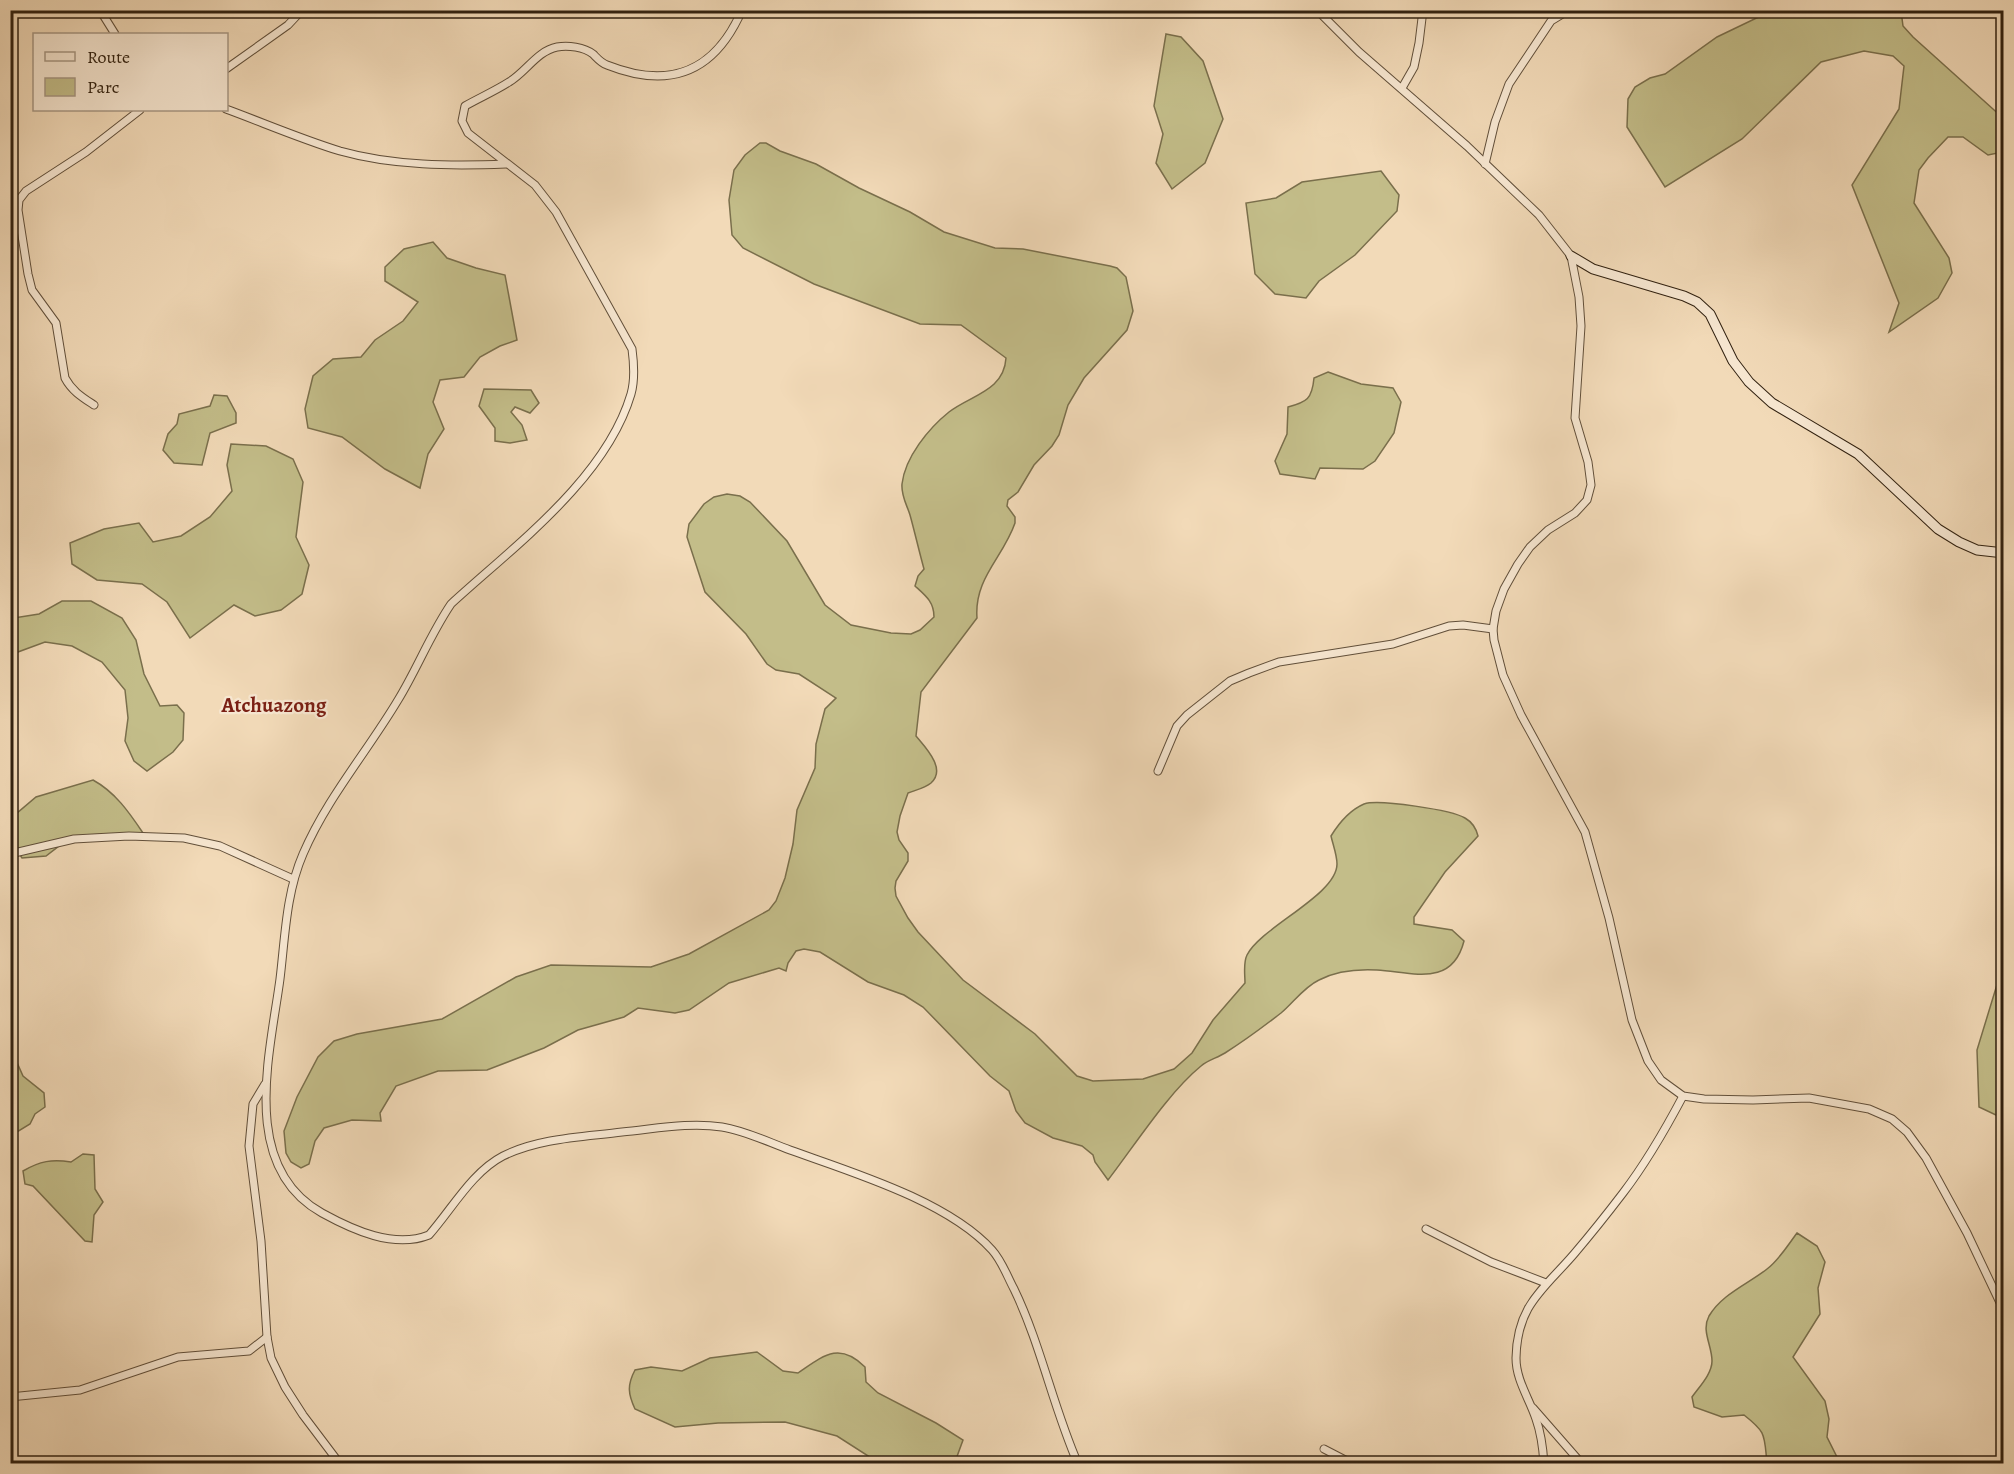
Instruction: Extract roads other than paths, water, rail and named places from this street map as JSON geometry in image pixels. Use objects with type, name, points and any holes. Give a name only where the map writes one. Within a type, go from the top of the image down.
[{"type":"street","points":[[100,10],[114,33]]},
{"type":"street","points":[[228,68],[288,25],[302,10]]},
{"type":"street","points":[[742,10],[731,33],[713,56],[690,71],[657,75],[627,72],[604,64],[590,52],[575,47],[556,47],[540,55],[510,82],[465,106],[462,121],[468,133],[535,185],[556,212],[632,349],[634,367],[632,393],[619,424],[597,460],[575,488],[451,604],[438,623],[399,699],[324,813],[302,856],[294,879],[265,1084],[270,1142],[284,1176],[295,1192],[317,1210],[357,1230],[399,1240],[416,1240],[429,1234],[484,1168],[503,1156],[548,1141],[688,1125],[722,1127],[758,1137],[853,1172],[950,1217],[975,1234],[993,1251],[1004,1268],[1028,1322],[1064,1432],[1078,1464]]},
{"type":"street","points":[[1317,10],[1359,52],[1539,215],[1571,256],[1593,269],[1697,302],[1710,314],[1733,361],[1749,382],[1772,404],[1858,454],[1938,529],[1977,550],[2004,553]]},
{"type":"street","points":[[1401,88],[1414,67],[1423,10]]},
{"type":"street","points":[[1485,164],[1495,122],[1509,84],[1551,21],[1569,10]]},
{"type":"street","points":[[228,110],[341,151],[376,158],[459,165],[506,164]]},
{"type":"street","points":[[94,405],[74,392],[68,385],[56,323],[32,290],[21,239],[19,200],[26,191],[86,152],[139,111]]},
{"type":"street","points":[[1571,256],[1579,297],[1581,326],[1575,418],[1588,462],[1591,485],[1587,500],[1575,513],[1548,530],[1530,547],[1518,564],[1504,589],[1496,611],[1493,629],[1496,652],[1512,697],[1585,832],[1638,1037],[1648,1061],[1661,1080],[1683,1096],[1743,1100],[1809,1098],[1869,1109],[1892,1119],[1907,1132],[1926,1158],[1967,1233],[2004,1311]]},
{"type":"street","points":[[1158,771],[1177,726],[1187,715],[1230,681],[1279,662],[1393,644],[1449,626],[1463,625],[1493,629]]},
{"type":"street","points":[[10,854],[74,839],[129,836],[184,838],[220,846],[294,879]]},
{"type":"street","points":[[265,1084],[253,1104],[249,1146],[261,1241],[267,1337],[272,1358],[285,1387],[340,1464]]},
{"type":"street","points":[[1544,1464],[1542,1444],[1531,1406],[1517,1371],[1517,1341],[1524,1317],[1533,1298],[1595,1230],[1625,1191],[1663,1133],[1683,1096]]},
{"type":"street","points":[[1426,1229],[1491,1262],[1546,1283]]},
{"type":"street","points":[[10,1397],[80,1390],[178,1357],[249,1351],[267,1337]]},
{"type":"street","points":[[1531,1406],[1582,1464]]},
{"type":"street","points":[[1324,1449],[1353,1464]]},
{"type":"district","name":"Atchuazong","points":[[274,705]]}]
